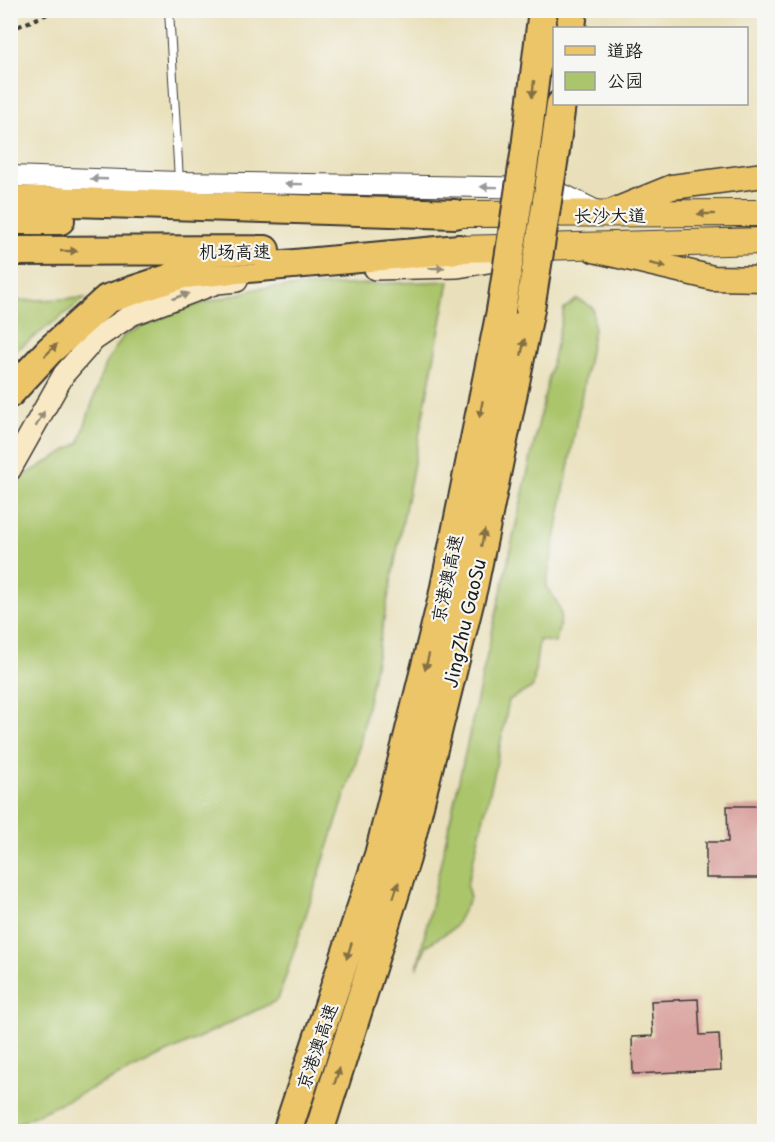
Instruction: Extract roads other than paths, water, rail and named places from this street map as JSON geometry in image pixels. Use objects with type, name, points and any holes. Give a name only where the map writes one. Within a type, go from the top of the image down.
[{"type":"highway","name":"京港澳高速","points":[[287,1131],[379,855],[443,597],[501,311],[526,148],[543,10]]},
{"type":"highway","points":[[571,27],[573,10]]},
{"type":"highway","name":"JingZhu GaoSu","points":[[319,1131],[406,858],[473,587],[530,309],[561,105]]},
{"type":"highway","points":[[10,200],[455,214]]},
{"type":"highway","name":"长沙大道","points":[[455,214],[765,213]]},
{"type":"highway","name":"机场高速","points":[[10,220],[455,214]]},
{"type":"highway","name":"长沙大道","points":[[459,249],[765,241]]},
{"type":"highway","points":[[10,393],[49,351],[107,299],[183,274],[459,249]]},
{"type":"highway","name":"机场高速","points":[[10,251],[459,249]]},
{"type":"main road","points":[[604,214],[672,187],[765,175]]},
{"type":"main road","points":[[10,470],[64,374],[94,340],[131,315],[217,283],[365,269],[458,267],[580,247],[713,278],[765,279]]},
{"type":"street","points":[[10,176],[179,182],[550,188],[604,214]]},
{"type":"lane","points":[[169,10],[179,182]]}]
